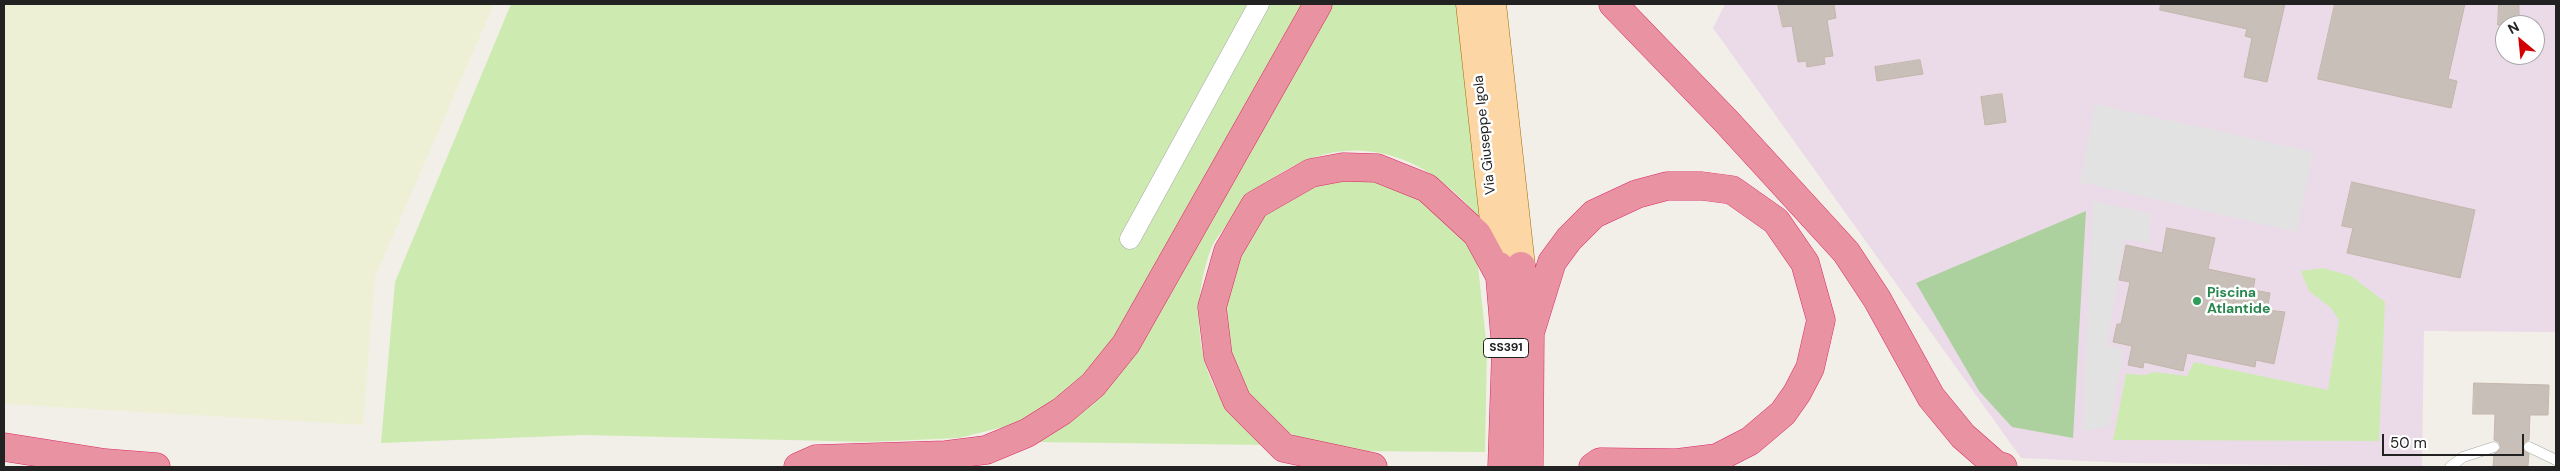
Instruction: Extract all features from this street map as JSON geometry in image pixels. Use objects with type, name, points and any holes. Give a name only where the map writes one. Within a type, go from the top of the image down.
[{"type":"highway","points":[[798,467],[816,459],[946,456],[986,450],[1027,433],[1062,411],[1093,385],[1126,344],[1318,4]]},
{"type":"highway","points":[[1613,4],[1726,121],[1846,252],[1877,299],[1931,397],[1963,436],[1996,465],[2003,467]]},
{"type":"highway","points":[[1373,467],[1284,448],[1237,401],[1218,356],[1212,307],[1228,251],[1255,205],[1311,173],[1343,167],[1377,168],[1427,188],[1477,234],[1507,270]]},
{"type":"highway","points":[[1530,333],[1552,262],[1563,247],[1594,214],[1637,194],[1667,186],[1702,186],[1732,190],[1776,221],[1805,263],[1821,320],[1810,368],[1797,394],[1782,412],[1750,440],[1716,458],[1677,463],[1600,462],[1593,467]]},
{"type":"highway","name":"SS391","points":[[1502,467],[1518,418],[1530,333],[1507,270]]},
{"type":"highway","name":"SS391","points":[[1507,270],[1506,349],[1529,467]]},
{"type":"highway","points":[[4,448],[105,463],[156,467]]},
{"type":"main road","name":"Via Giuseppe Igola","points":[[1470,4],[1507,270]]},
{"type":"main road","name":"Via Giuseppe Igola","points":[[1492,4],[1507,270]]},
{"type":"street","points":[[1130,238],[1259,4]]},
{"type":"lane","points":[[2450,467],[2463,456],[2494,447]]},
{"type":"lane","points":[[2529,448],[2556,460]]},
{"type":"shaded area","points":[[1725,4],[2556,4],[2556,332],[2424,331],[2422,467],[2130,463],[2021,458],[1713,28]]},
{"type":"shaded area","points":[[2095,104],[2313,152],[2297,232],[2080,182]]},
{"type":"shaded area","points":[[2093,201],[2151,214],[2149,243],[2124,239],[2107,345],[2124,350],[2109,427],[2082,431]]},
{"type":"green space","points":[[4,4],[494,4],[375,277],[363,425],[4,404]]},
{"type":"green space","points":[[511,4],[1304,4],[1109,347],[1086,375],[1053,404],[1015,424],[959,438],[868,442],[584,435],[381,443],[395,282]]},
{"type":"green space","points":[[1332,4],[1457,4],[1482,220],[1436,178],[1410,162],[1395,157],[1357,150],[1335,152],[1313,158],[1292,167],[1254,193],[1238,209],[1217,238],[1206,265],[1200,300],[1200,336],[1207,370],[1214,386],[1219,395],[1244,425],[1266,445],[1034,442],[1053,433],[1308,47]]},
{"type":"green space","points":[[1347,174],[1423,193],[1467,239],[1478,266],[1487,349],[1485,452],[1343,451],[1303,440],[1278,427],[1253,407],[1226,353],[1225,285],[1255,223],[1283,198]]},
{"type":"green space","points":[[2086,211],[2073,438],[2012,427],[1979,391],[1916,283]]},
{"type":"green space","points":[[2323,268],[2351,276],[2385,302],[2379,441],[2113,440],[2126,374],[2145,375],[2154,372],[2187,376],[2194,362],[2328,390],[2339,320],[2331,308],[2309,291],[2301,271]]},
{"type":"building","points":[[1778,4],[1834,4],[1836,18],[1827,20],[1833,56],[1824,57],[1825,64],[1807,67],[1806,61],[1798,62],[1792,26],[1783,27]]},
{"type":"building","points":[[2161,4],[2285,4],[2267,82],[2244,77],[2252,38],[2245,36],[2247,29],[2160,10]]},
{"type":"building","points":[[2335,4],[2465,4],[2448,79],[2457,81],[2451,108],[2318,79]]},
{"type":"building","points":[[2499,4],[2519,4],[2519,15],[2498,15]]},
{"type":"building","points":[[1920,60],[1923,74],[1877,81],[1875,67]]},
{"type":"building","points":[[2002,94],[2006,122],[1985,125],[1981,97]]},
{"type":"building","points":[[2352,182],[2475,210],[2460,278],[2347,253],[2353,228],[2342,226]]},
{"type":"building","name":"Piscina Atlantide","points":[[2167,228],[2215,238],[2208,269],[2255,279],[2253,290],[2270,293],[2267,310],[2285,312],[2274,364],[2256,360],[2255,367],[2187,353],[2183,371],[2144,362],[2143,368],[2128,365],[2132,346],[2113,342],[2117,324],[2121,324],[2130,282],[2119,280],[2126,245],[2162,253]]},
{"type":"building","points":[[2474,383],[2549,385],[2548,415],[2530,415],[2529,440],[2522,447],[2529,454],[2528,466],[2493,466],[2494,454],[2501,448],[2499,442],[2494,440],[2495,414],[2473,414]]},
{"type":"place","name":"Piscina Atlantide","points":[[2197,301]]}]
